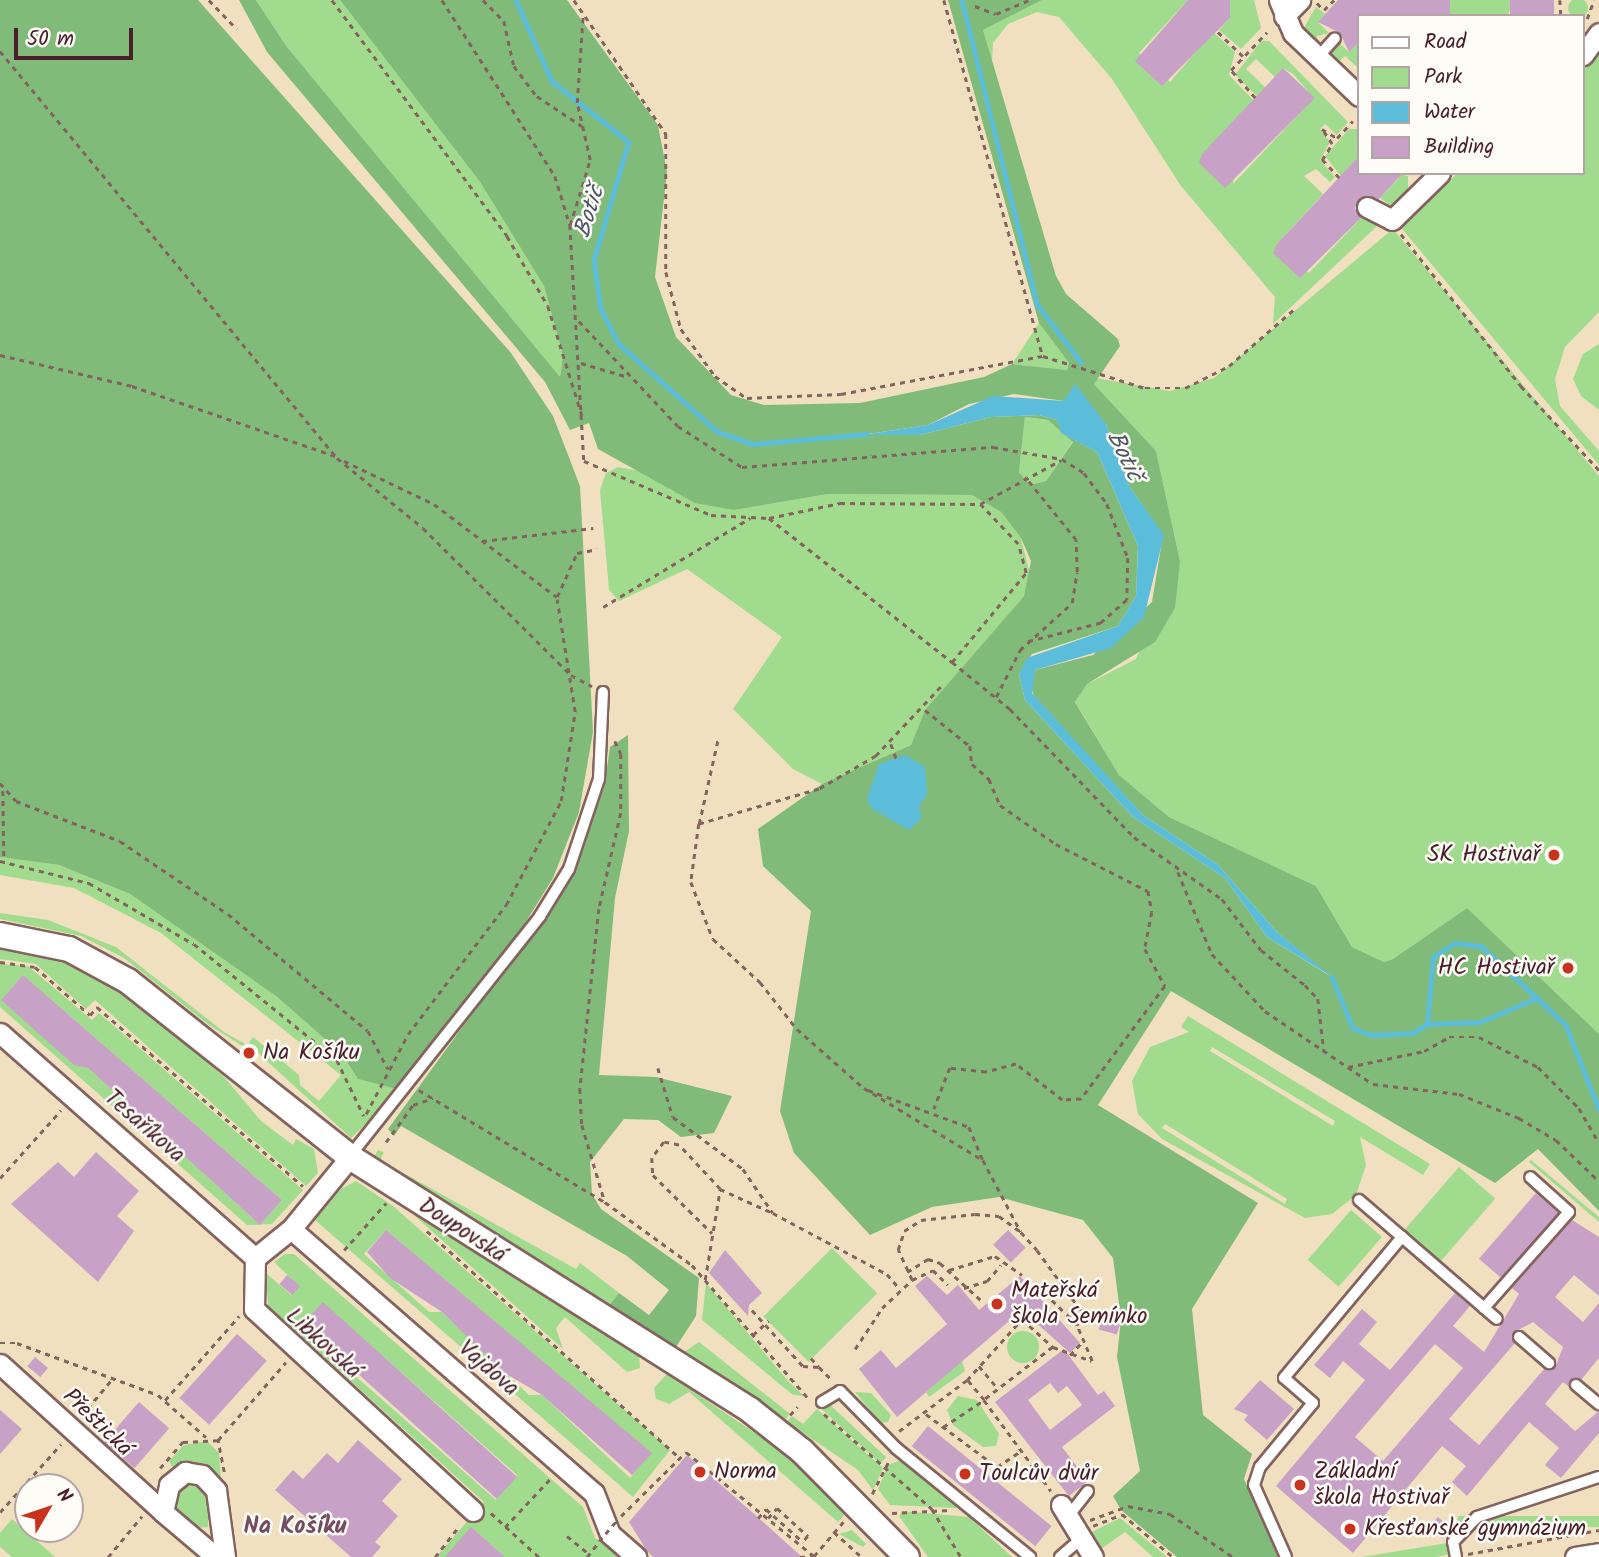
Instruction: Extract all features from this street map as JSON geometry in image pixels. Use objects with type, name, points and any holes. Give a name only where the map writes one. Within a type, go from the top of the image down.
[{"type":"street","points":[[1308,1],[1282,8],[1318,57],[1358,95]]},
{"type":"street","points":[[1585,52],[1599,33]]},
{"type":"street","points":[[1367,207],[1392,220],[1438,175]]},
{"type":"street","name":"Doupovská","points":[[0,935],[69,949],[104,965],[350,1157],[750,1410],[803,1451],[907,1557]]},
{"type":"street","name":"Tesaříkova","points":[[0,1033],[255,1258]]},
{"type":"street","points":[[255,1258],[291,1229],[350,1157]]},
{"type":"street","name":"Vajdova","points":[[291,1229],[594,1493],[610,1534],[636,1557]]},
{"type":"street","name":"Libkovská","points":[[255,1258],[251,1292],[261,1321],[481,1511]]},
{"type":"street","name":"Přeštická","points":[[0,1364],[157,1509],[216,1557]]},
{"type":"street","points":[[157,1509],[166,1490],[178,1475],[193,1471],[208,1479],[216,1490],[225,1557]]},
{"type":"street","points":[[1065,1509],[1089,1530],[1093,1557]]},
{"type":"street","points":[[1575,1557],[1599,1553]]},
{"type":"lane","points":[[1318,57],[1335,38]]},
{"type":"lane","points":[[350,1157],[409,1087],[540,916],[569,869],[599,779],[606,722],[603,692]]},
{"type":"lane","points":[[1484,1308],[1569,1212],[1530,1177]]},
{"type":"lane","points":[[1359,1200],[1497,1319]]},
{"type":"lane","points":[[1286,1557],[1254,1485],[1260,1467],[1312,1403],[1284,1378],[1402,1237]]},
{"type":"lane","points":[[1519,1338],[1549,1363]]},
{"type":"lane","points":[[1576,1385],[1599,1404]]},
{"type":"lane","points":[[821,1402],[840,1391],[968,1508],[1030,1557]]},
{"type":"lane","points":[[1456,1557],[1453,1542],[1477,1517],[1599,1477]]},
{"type":"lane","points":[[1065,1509],[1088,1491]]},
{"type":"lane","points":[[1060,1557],[1089,1530]]},
{"type":"path","points":[[209,0],[237,29]]},
{"type":"path","points":[[332,0],[507,236],[548,306],[584,421]]},
{"type":"path","points":[[442,0],[555,176],[570,225],[569,265],[579,321],[584,461],[612,468],[695,510],[769,518],[841,503],[980,504],[1025,477],[1062,460]]},
{"type":"path","points":[[483,0],[504,21],[514,66],[537,96],[584,128]]},
{"type":"path","points":[[574,0],[666,134],[671,294],[686,340],[728,387],[755,399],[841,394],[1043,356],[1145,388],[1185,388],[1229,366],[1294,309]]},
{"type":"path","points":[[944,0],[1043,356]]},
{"type":"path","points":[[976,0],[976,5],[988,15],[1029,0]]},
{"type":"path","points":[[1308,1],[1324,10],[1334,0]]},
{"type":"path","points":[[1585,20],[1594,0]]},
{"type":"path","points":[[570,225],[586,187],[584,128],[577,103],[583,14]]},
{"type":"path","points":[[1218,32],[1243,56]]},
{"type":"path","points":[[1255,98],[1232,75],[1243,56],[1267,32]]},
{"type":"path","points":[[0,51],[337,458],[423,528],[571,675],[603,692]]},
{"type":"path","points":[[1339,178],[1322,160],[1332,144],[1353,121]]},
{"type":"path","points":[[1332,144],[1322,129],[1337,138]]},
{"type":"path","points":[[1395,227],[1521,386],[1599,470]]},
{"type":"path","points":[[579,321],[625,376],[678,426],[742,467],[993,447],[1062,460],[1093,481],[1107,504],[1128,558],[1129,592],[1122,609],[1101,623],[1027,642]]},
{"type":"path","points":[[0,355],[132,387],[337,458],[434,504],[557,597]]},
{"type":"path","points":[[581,363],[625,376]]},
{"type":"path","points":[[996,697],[1027,642],[1072,603],[1077,572],[1076,540],[1062,515],[1025,477]]},
{"type":"path","points":[[952,662],[1026,573],[1018,544],[980,504]]},
{"type":"path","points":[[603,607],[750,518]]},
{"type":"path","points":[[769,518],[996,697],[1134,837],[1178,872],[1222,899],[1261,950],[1318,999],[1324,1051]]},
{"type":"path","points":[[482,541],[593,528]]},
{"type":"path","points":[[0,861],[89,883],[194,944],[337,1060],[365,1121],[408,1034],[506,905],[548,832],[574,746],[571,675],[557,597],[577,553],[597,549]]},
{"type":"path","points":[[699,824],[819,789],[891,744],[925,710],[941,687]]},
{"type":"path","points":[[925,710],[970,746],[972,764],[989,779],[1000,805],[1056,844],[1148,891],[1152,912],[1144,949],[1165,986],[1081,1099],[1062,1100],[1016,1064],[986,1072],[950,1068],[934,1109]]},
{"type":"path","points":[[605,1202],[582,1125],[580,1090],[599,909],[621,813],[621,754],[606,722]]},
{"type":"path","points":[[718,739],[699,824],[691,882],[713,939],[864,1088],[983,1160]]},
{"type":"path","points":[[891,744],[898,763]]},
{"type":"path","points":[[1,785],[33,810],[120,841],[228,914],[368,1031],[388,1070]]},
{"type":"path","points":[[1,785],[8,814],[4,857]]},
{"type":"path","points":[[1178,872],[1198,932],[1227,974],[1265,1010],[1348,1067],[1389,1090],[1459,1094],[1500,1109],[1556,1140],[1599,1181]]},
{"type":"path","points":[[0,961],[35,967],[90,1015],[97,1007],[316,1197]]},
{"type":"path","points":[[1348,1067],[1424,1051],[1449,1037],[1479,1037],[1538,1067],[1579,1108],[1599,1142]]},
{"type":"path","points":[[658,1068],[673,1117],[743,1169],[773,1213]]},
{"type":"path","points":[[409,1087],[437,1097],[605,1202],[705,1280],[836,1427],[886,1466],[932,1509],[961,1557]]},
{"type":"path","points":[[864,1088],[934,1109],[969,1127],[1021,1232],[1086,1317],[1077,1325]]},
{"type":"path","points":[[386,1142],[412,1105],[437,1097]]},
{"type":"path","points":[[0,1178],[68,1102]]},
{"type":"path","points":[[712,1233],[653,1175],[652,1158],[670,1141],[720,1189],[773,1213],[887,1274],[900,1289]]},
{"type":"path","points":[[705,1280],[720,1189]]},
{"type":"path","points":[[344,1250],[389,1200]]},
{"type":"path","points":[[912,1280],[907,1272],[900,1239],[920,1220],[999,1216],[1021,1232]]},
{"type":"path","points":[[421,1226],[677,1455]]},
{"type":"path","points":[[949,1270],[995,1256],[1002,1264],[1022,1275]]},
{"type":"path","points":[[907,1272],[928,1259],[949,1270],[964,1288],[984,1302]]},
{"type":"path","points":[[964,1288],[987,1280],[1002,1264]]},
{"type":"path","points":[[855,1349],[900,1289],[912,1280],[933,1270],[948,1285]]},
{"type":"path","points":[[894,1434],[926,1414],[967,1380],[1022,1319],[1053,1347],[1093,1361],[1077,1325],[1046,1295],[1060,1282]]},
{"type":"path","points":[[752,1310],[803,1366],[819,1367]]},
{"type":"path","points":[[753,1335],[768,1321]]},
{"type":"path","points":[[165,1400],[234,1322]]},
{"type":"path","points":[[1070,1355],[1083,1342]]},
{"type":"path","points":[[0,1343],[16,1343],[114,1378],[165,1400],[206,1437]]},
{"type":"path","points":[[943,1427],[984,1401],[1053,1347]]},
{"type":"path","points":[[811,1358],[840,1391]]},
{"type":"path","points":[[218,1440],[292,1360]]},
{"type":"path","points":[[979,1366],[998,1389]]},
{"type":"path","points":[[87,1410],[114,1378]]},
{"type":"path","points":[[967,1380],[1065,1509]]},
{"type":"path","points":[[926,1414],[997,1467],[1021,1451]]},
{"type":"path","points":[[183,1442],[206,1437],[218,1440]]},
{"type":"path","points":[[0,1512],[65,1439]]},
{"type":"path","points":[[218,1440],[225,1479]]},
{"type":"path","points":[[567,1536],[588,1555],[677,1455],[686,1452],[815,1556]]},
{"type":"path","points":[[873,1494],[886,1466]]},
{"type":"path","points":[[505,1527],[545,1485]]},
{"type":"path","points":[[527,1505],[533,1510]]},
{"type":"path","points":[[1172,1557],[1122,1514],[1089,1530],[1086,1522],[1133,1506],[1190,1523],[1233,1557]]},
{"type":"path","points":[[758,1518],[766,1509],[803,1542],[808,1536],[777,1508],[768,1518]]},
{"type":"path","points":[[892,1513],[968,1508]]},
{"type":"path","points":[[108,1557],[157,1509]]},
{"type":"path","points":[[481,1511],[505,1527],[539,1557]]},
{"type":"path","points":[[800,1557],[815,1556],[848,1517]]},
{"type":"path","points":[[435,1557],[457,1529]]},
{"type":"path","points":[[1456,1557],[1599,1530]]},
{"type":"path","points":[[834,1532],[862,1557]]},
{"type":"green space","points":[[1574,-1],[1582,-1],[1587,4],[1585,15],[1569,12],[1569,4]]},
{"type":"green space","points":[[0,0],[198,0],[511,353],[553,416],[580,486],[593,732],[579,812],[553,878],[519,933],[400,1090],[358,1079],[341,1053],[276,996],[130,894],[59,865],[0,857]]},
{"type":"green space","points":[[239,0],[256,0],[287,47],[560,377],[563,356],[544,286],[480,182],[340,0],[567,0],[658,125],[667,172],[655,277],[676,337],[731,395],[764,405],[860,403],[984,377],[1012,364],[1067,370],[1069,363],[1039,323],[948,0],[1042,0],[983,30],[1056,276],[1066,294],[1118,339],[1120,346],[1094,384],[1156,451],[1180,561],[1175,608],[1155,642],[1087,684],[1075,702],[1119,775],[1169,817],[1316,886],[1352,947],[1384,962],[1393,959],[1467,908],[1599,1034],[1599,1211],[1538,1149],[1495,1183],[1171,991],[1098,1105],[1258,1203],[1192,1309],[1203,1415],[1252,1454],[1244,1479],[1278,1557],[1177,1557],[1121,1510],[1113,1496],[1140,1471],[1117,1357],[1121,1319],[1113,1258],[1083,1220],[999,1197],[932,1207],[870,1235],[794,1153],[780,1111],[811,911],[763,866],[758,829],[822,784],[911,745],[925,710],[1024,596],[1031,561],[1021,538],[1001,512],[972,495],[828,494],[734,510],[695,503],[598,449],[589,423],[570,430],[545,382],[267,52]],"holes":[[[1014,394],[1064,401],[1106,424],[1129,486],[1163,535],[1152,602],[1093,655],[1035,670],[1030,686],[1036,700],[1143,815],[1217,864],[1277,932],[1330,976],[1267,937],[1225,878],[1133,817],[1025,700],[1019,674],[1032,654],[1118,626],[1136,596],[1138,546],[1097,452],[1064,434],[1073,442],[1046,481],[1030,485],[1019,472],[1025,417],[1048,420],[1062,432],[1057,420],[1039,415],[991,417],[920,435],[868,434],[928,425],[969,404]]]},
{"type":"green space","points":[[256,0],[340,0],[480,182],[544,286],[563,356],[560,378],[287,47]]},
{"type":"green space","points":[[1042,0],[1188,0],[1139,53],[1170,82],[1213,32],[1235,52],[1229,75],[1253,100],[1233,184],[1314,98],[1293,74],[1283,68],[1275,77],[1256,59],[1246,69],[1268,90],[1257,96],[1235,75],[1261,41],[1269,41],[1348,122],[1337,135],[1325,124],[1320,129],[1330,142],[1320,160],[1335,177],[1330,182],[1316,169],[1304,176],[1323,194],[1277,244],[1309,273],[1365,214],[1377,226],[1273,324],[1275,297],[1181,186],[1112,79],[1059,17],[1037,12],[1008,24],[993,43],[992,62],[983,30]]},
{"type":"green space","points":[[1230,0],[1254,0],[1261,28],[1241,49],[1219,30],[1230,18]]},
{"type":"green space","points":[[1450,0],[1510,0],[1508,14],[1450,14]]},
{"type":"green space","points":[[1316,7],[1325,14],[1318,22],[1329,33],[1317,36],[1317,44],[1302,31]]},
{"type":"green space","points":[[1338,42],[1349,52],[1358,43],[1358,68],[1345,56],[1337,63],[1328,55]]},
{"type":"green space","points":[[1599,49],[1599,312],[1565,347],[1555,379],[1560,406],[1599,451],[1599,465],[1398,224],[1456,175],[1585,175],[1585,63]]},
{"type":"green space","points":[[1349,129],[1358,129],[1358,157],[1341,176],[1325,156]]},
{"type":"green space","points":[[1397,175],[1408,176],[1408,190],[1390,205],[1380,198],[1399,178]]},
{"type":"green space","points":[[1393,229],[1599,476],[1599,1034],[1467,908],[1393,959],[1384,962],[1352,947],[1316,886],[1169,817],[1119,775],[1075,701],[1087,684],[1136,659],[1180,561],[1156,451],[1094,384],[1096,378],[1170,391],[1214,378]]},
{"type":"green space","points":[[1039,323],[1069,363],[1067,370],[1012,364]]},
{"type":"green space","points":[[1599,344],[1599,410],[1581,396],[1573,379],[1583,354]]},
{"type":"green space","points":[[1025,417],[1048,420],[1073,441],[1046,481],[1030,485],[1019,472]]},
{"type":"green space","points":[[618,467],[650,473],[672,491],[734,510],[828,494],[973,495],[1001,512],[1021,538],[1031,578],[1024,596],[925,710],[911,745],[822,784],[793,769],[733,709],[782,637],[687,569],[619,601],[609,590],[600,490],[606,473]]},
{"type":"green space","points":[[628,735],[629,831],[615,898],[599,1075],[656,1077],[732,1096],[714,1133],[681,1137],[658,1120],[624,1119],[590,1162],[592,1194],[601,1209],[699,1278],[696,1316],[676,1347],[608,1307],[619,1293],[649,1315],[669,1290],[627,1256],[401,1126],[394,1136],[388,1129],[564,888],[604,788],[610,747]]},
{"type":"green space","points":[[0,857],[59,865],[130,894],[276,996],[341,1053],[358,1079],[400,1090],[351,1138],[255,1050],[252,1052],[209,1025],[124,958],[81,936],[0,919],[0,913],[48,920],[116,947],[224,1032],[247,1045],[253,1037],[299,1075],[300,1085],[319,1101],[341,1075],[161,933],[74,888],[0,875]]},
{"type":"green space","points":[[0,945],[81,964],[129,994],[225,1078],[261,1121],[293,1145],[296,1139],[314,1149],[318,1173],[306,1186],[95,1000],[86,1009],[36,964],[0,959]]},
{"type":"green space","points":[[0,964],[28,966],[92,1020],[99,1013],[303,1190],[272,1224],[260,1224],[282,1200],[23,975],[1,1000],[88,1068],[259,1225],[247,1225],[0,1007]]},
{"type":"green space","points":[[1188,1016],[1430,1164],[1423,1175],[1360,1137],[1366,1165],[1356,1195],[1332,1214],[1305,1218],[1162,1139],[1138,1114],[1132,1081],[1150,1047],[1189,1032],[1181,1027]],"holes":[[[1212,1047],[1335,1121],[1333,1126],[1210,1051]],[[1165,1124],[1287,1199],[1285,1204],[1162,1128]]]},
{"type":"green space","points":[[378,1150],[384,1152],[380,1160],[576,1269],[580,1263],[619,1293],[608,1307],[374,1157]]},
{"type":"green space","points":[[1531,1160],[1599,1217],[1599,1222],[1529,1162]]},
{"type":"green space","points":[[1459,1167],[1495,1198],[1440,1262],[1404,1230]]},
{"type":"green space","points":[[356,1181],[393,1206],[670,1450],[633,1497],[315,1220],[341,1189]],"holes":[[[386,1230],[651,1453],[630,1478],[542,1395],[529,1395],[442,1312],[429,1312],[364,1254]]]},
{"type":"green space","points":[[405,1207],[639,1355],[640,1368],[627,1372],[565,1317],[556,1328],[563,1349]]},
{"type":"green space","points":[[1351,1210],[1382,1237],[1339,1287],[1308,1260]]},
{"type":"green space","points":[[832,1248],[877,1293],[809,1362],[763,1317]]},
{"type":"green space","points":[[285,1254],[294,1254],[583,1507],[595,1538],[623,1557],[505,1557],[472,1528],[454,1557],[436,1557],[484,1502],[268,1306],[266,1273],[291,1295],[299,1286],[274,1262]],"holes":[[[323,1303],[517,1475],[496,1500],[301,1328]]]},
{"type":"green space","points":[[706,1283],[788,1381],[804,1396],[793,1395],[702,1320]]},
{"type":"green space","points":[[1023,1331],[1035,1335],[1039,1347],[1035,1359],[1023,1363],[1011,1359],[1007,1347],[1011,1335]]},
{"type":"green space","points":[[699,1342],[790,1414],[785,1420],[684,1352]]},
{"type":"green space","points":[[962,1361],[965,1371],[929,1397],[926,1392]]},
{"type":"green space","points":[[667,1374],[791,1457],[845,1514],[838,1522],[689,1392],[669,1404],[656,1399],[654,1388]]},
{"type":"green space","points":[[855,1392],[871,1393],[891,1415],[888,1422],[880,1423]]},
{"type":"green space","points":[[958,1396],[977,1400],[999,1434],[996,1446],[983,1447],[953,1425],[947,1410]]},
{"type":"green space","points":[[827,1402],[886,1457],[880,1464],[821,1409]]},
{"type":"green space","points":[[817,1409],[883,1468],[873,1490],[858,1470],[787,1422],[792,1416],[803,1424]]},
{"type":"green space","points":[[207,1441],[219,1453],[221,1480],[199,1464],[173,1468],[169,1461],[184,1445]]},
{"type":"green space","points":[[901,1460],[957,1506],[956,1508],[890,1505],[878,1489],[888,1465]]},
{"type":"green space","points":[[183,1482],[197,1482],[208,1495],[208,1527],[195,1528],[172,1505]]},
{"type":"green space","points":[[902,1511],[969,1517],[1012,1557],[928,1557],[899,1516]]},
{"type":"green space","points":[[1458,1516],[1599,1516],[1599,1527],[1458,1527]]},
{"type":"green space","points":[[1120,1518],[1167,1557],[1153,1557],[1125,1532],[1101,1549],[1092,1532]]},
{"type":"green space","points":[[12,1519],[14,1543],[39,1543],[55,1557],[12,1557],[0,1547],[0,1533]]},
{"type":"green space","points":[[852,1530],[866,1544],[863,1547],[839,1534]]},
{"type":"green space","points":[[1447,1543],[1451,1554],[1436,1557],[1362,1557]]},
{"type":"water","points":[[1075,384],[1106,424],[1129,486],[1164,535],[1144,617],[1111,648],[1035,670],[1032,693],[1143,815],[1217,864],[1277,932],[1334,978],[1267,937],[1225,878],[1133,817],[1025,700],[1019,674],[1027,658],[1118,626],[1136,596],[1138,546],[1097,452],[1061,433],[1057,420],[1039,415],[991,417],[920,435],[862,435],[928,425],[993,396],[1064,401]]},
{"type":"water","points":[[905,755],[925,767],[927,795],[919,806],[922,818],[909,830],[872,809],[867,799],[879,764]]},
{"type":"building","points":[[1188,0],[1230,0],[1230,18],[1162,86],[1135,61]]},
{"type":"building","points":[[1338,0],[1450,0],[1450,14],[1358,14],[1358,43],[1349,52],[1340,33],[1318,22]]},
{"type":"building","points":[[1510,0],[1554,0],[1554,14],[1510,14]]},
{"type":"building","points":[[1283,68],[1315,98],[1225,188],[1199,163],[1202,154]]},
{"type":"building","points":[[1358,157],[1358,175],[1401,175],[1379,199],[1360,197],[1355,208],[1361,218],[1300,278],[1273,253],[1277,244]]},
{"type":"building","points":[[23,975],[282,1200],[260,1225],[88,1068],[74,1065],[1,1000]]},
{"type":"building","points":[[96,1152],[139,1191],[117,1216],[134,1231],[98,1282],[11,1204],[58,1162],[74,1177]]},
{"type":"building","points":[[1536,1193],[1559,1213],[1502,1278],[1479,1259]]},
{"type":"building","points":[[1572,1220],[1599,1237],[1599,1296],[1574,1275],[1555,1297],[1583,1322],[1599,1303],[1599,1358],[1581,1380],[1573,1378],[1569,1387],[1563,1382],[1545,1404],[1575,1431],[1599,1411],[1599,1433],[1561,1478],[1545,1465],[1559,1448],[1529,1422],[1467,1496],[1452,1482],[1466,1466],[1442,1446],[1353,1553],[1276,1486],[1365,1380],[1343,1361],[1330,1378],[1314,1365],[1362,1309],[1377,1322],[1359,1344],[1390,1370],[1455,1293],[1470,1306],[1453,1326],[1484,1352],[1519,1294],[1512,1288]],"holes":[[[1533,1322],[1563,1347],[1556,1365],[1544,1369],[1479,1445],[1449,1419],[1515,1343],[1513,1333]],[[1435,1344],[1463,1368],[1383,1461],[1355,1437]]]},
{"type":"building","points":[[386,1230],[652,1453],[632,1475],[542,1395],[503,1372],[442,1312],[390,1278],[367,1252]]},
{"type":"building","points":[[1008,1230],[1026,1248],[1011,1263],[993,1245]]},
{"type":"building","points":[[725,1250],[762,1293],[749,1305],[748,1316],[709,1273]]},
{"type":"building","points":[[287,1275],[300,1286],[292,1295],[279,1284]]},
{"type":"building","points":[[927,1276],[947,1295],[958,1285],[979,1310],[1020,1276],[1080,1343],[1070,1353],[1022,1310],[897,1417],[859,1369],[881,1350],[896,1368],[947,1324],[915,1286]]},
{"type":"building","points":[[323,1302],[517,1477],[497,1499],[303,1324]]},
{"type":"building","points":[[1103,1314],[1121,1319],[1117,1335],[1099,1329]]},
{"type":"building","points":[[237,1334],[267,1361],[209,1425],[179,1398]]},
{"type":"building","points":[[1064,1349],[1098,1395],[1104,1391],[1115,1406],[1062,1447],[1088,1481],[1069,1496],[995,1402]],"holes":[[[1050,1383],[1058,1393],[1067,1386],[1082,1405],[1050,1430],[1028,1400]]]},
{"type":"building","points":[[35,1357],[48,1368],[40,1377],[27,1366]]},
{"type":"building","points":[[1260,1380],[1294,1409],[1267,1440],[1244,1420],[1248,1415],[1234,1409]]},
{"type":"building","points":[[139,1402],[169,1428],[134,1468],[104,1442]]},
{"type":"building","points":[[0,1410],[22,1429],[0,1454]]},
{"type":"building","name":"Toulcův dvůr","points":[[928,1426],[1052,1526],[1035,1546],[912,1446]]},
{"type":"building","points":[[358,1440],[402,1479],[382,1501],[398,1516],[375,1542],[381,1547],[372,1557],[351,1557],[275,1490],[293,1470],[303,1479],[327,1453],[338,1463]]},
{"type":"building","points":[[687,1455],[802,1557],[653,1557],[629,1522]]},
{"type":"building","points":[[1438,1517],[1451,1529],[1442,1539],[1429,1527]]},
{"type":"building","points":[[471,1527],[505,1557],[445,1557]]},
{"type":"waterway","name":"Botič","points":[[516,0],[552,81],[629,142],[594,260],[601,309],[618,343],[718,432],[753,444],[867,434]]},
{"type":"waterway","points":[[962,0],[1037,304],[1081,362]]},
{"type":"waterway","name":"Botič","points":[[1332,977],[1353,1028],[1371,1035],[1413,1033],[1427,1024],[1433,957],[1455,943],[1481,946],[1566,1025],[1599,1109]]},
{"type":"waterway","name":"Botič","points":[[1427,1024],[1480,1022],[1537,998]]},
{"type":"place","name":"SK Hostivař","points":[[1554,855]]},
{"type":"place","name":"HC Hostivař","points":[[1568,968]]},
{"type":"place","name":"Na Košíku","points":[[249,1053]]},
{"type":"place","name":"Mateřská škola Semínko","points":[[997,1304]]},
{"type":"place","name":"Norma","points":[[700,1472]]},
{"type":"place","name":"Toulcův dvůr","points":[[965,1474]]},
{"type":"place","name":"Základní škola Hostivař","points":[[1300,1485]]},
{"type":"place","name":"Křesťanské gymnázium","points":[[1350,1529]]},
{"type":"district","name":"Na Košíku","points":[[295,1527]]}]
